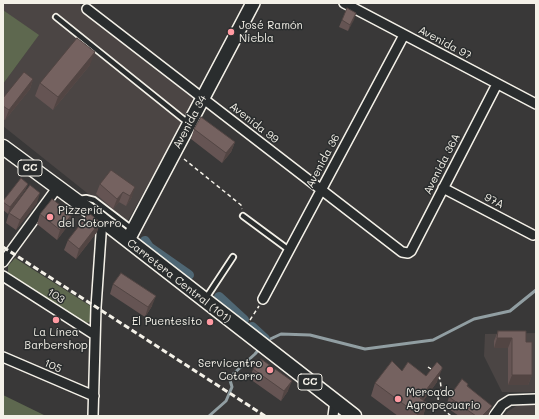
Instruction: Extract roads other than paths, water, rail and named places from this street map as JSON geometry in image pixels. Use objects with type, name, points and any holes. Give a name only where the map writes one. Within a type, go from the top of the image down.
[{"type":"main road","name":"Carretera Central (101)","points":[[3,147],[102,220],[131,235],[205,300],[354,416]]},
{"type":"street","name":"Avenida 34","points":[[131,235],[253,3]]},
{"type":"street","name":"Avenida 97","points":[[344,3],[536,104]]},
{"type":"street","name":"Avenida 99","points":[[87,9],[402,252],[408,253]]},
{"type":"street","name":"Avenida 36","points":[[263,299],[404,35]]},
{"type":"street","name":"Avenida 36A","points":[[408,253],[411,251],[497,84]]},
{"type":"street","points":[[3,262],[57,188]]},
{"type":"street","name":"97A","points":[[443,188],[533,235]]},
{"type":"street","points":[[93,416],[96,306],[102,220]]},
{"type":"street","name":"103","points":[[3,276],[95,335]]},
{"type":"street","name":"105","points":[[3,357],[94,396]]},
{"type":"street","points":[[494,416],[502,405],[510,400],[536,399]]},
{"type":"street","points":[[333,416],[335,401]]},
{"type":"lane","points":[[56,17],[189,124]]},
{"type":"lane","points":[[73,199],[86,198],[94,200],[131,235]]},
{"type":"lane","points":[[243,216],[290,250]]},
{"type":"lane","points":[[205,300],[234,256]]},
{"type":"waterway","points":[[145,241],[149,247],[189,275]]},
{"type":"waterway","points":[[266,341],[281,334],[310,335],[365,349],[433,340],[474,319],[510,311],[536,290]]},
{"type":"waterway","points":[[219,297],[244,320]]},
{"type":"waterway","points":[[252,327],[265,339]]},
{"type":"waterway","points":[[209,416],[226,401],[232,387],[230,380],[231,376],[261,347]]},
{"type":"railway","points":[[3,247],[265,416]]},
{"type":"place","name":"José Ramón Niebla","points":[[231,32]]},
{"type":"place","name":"Pizzería del Cotorro","points":[[50,217]]},
{"type":"place","name":"La Línea Barbershop","points":[[56,320]]},
{"type":"place","name":"El Puentesito","points":[[210,322]]},
{"type":"place","name":"Servicentro Cotorro","points":[[270,370]]},
{"type":"place","name":"Mercado Agropecuario","points":[[398,399]]}]
